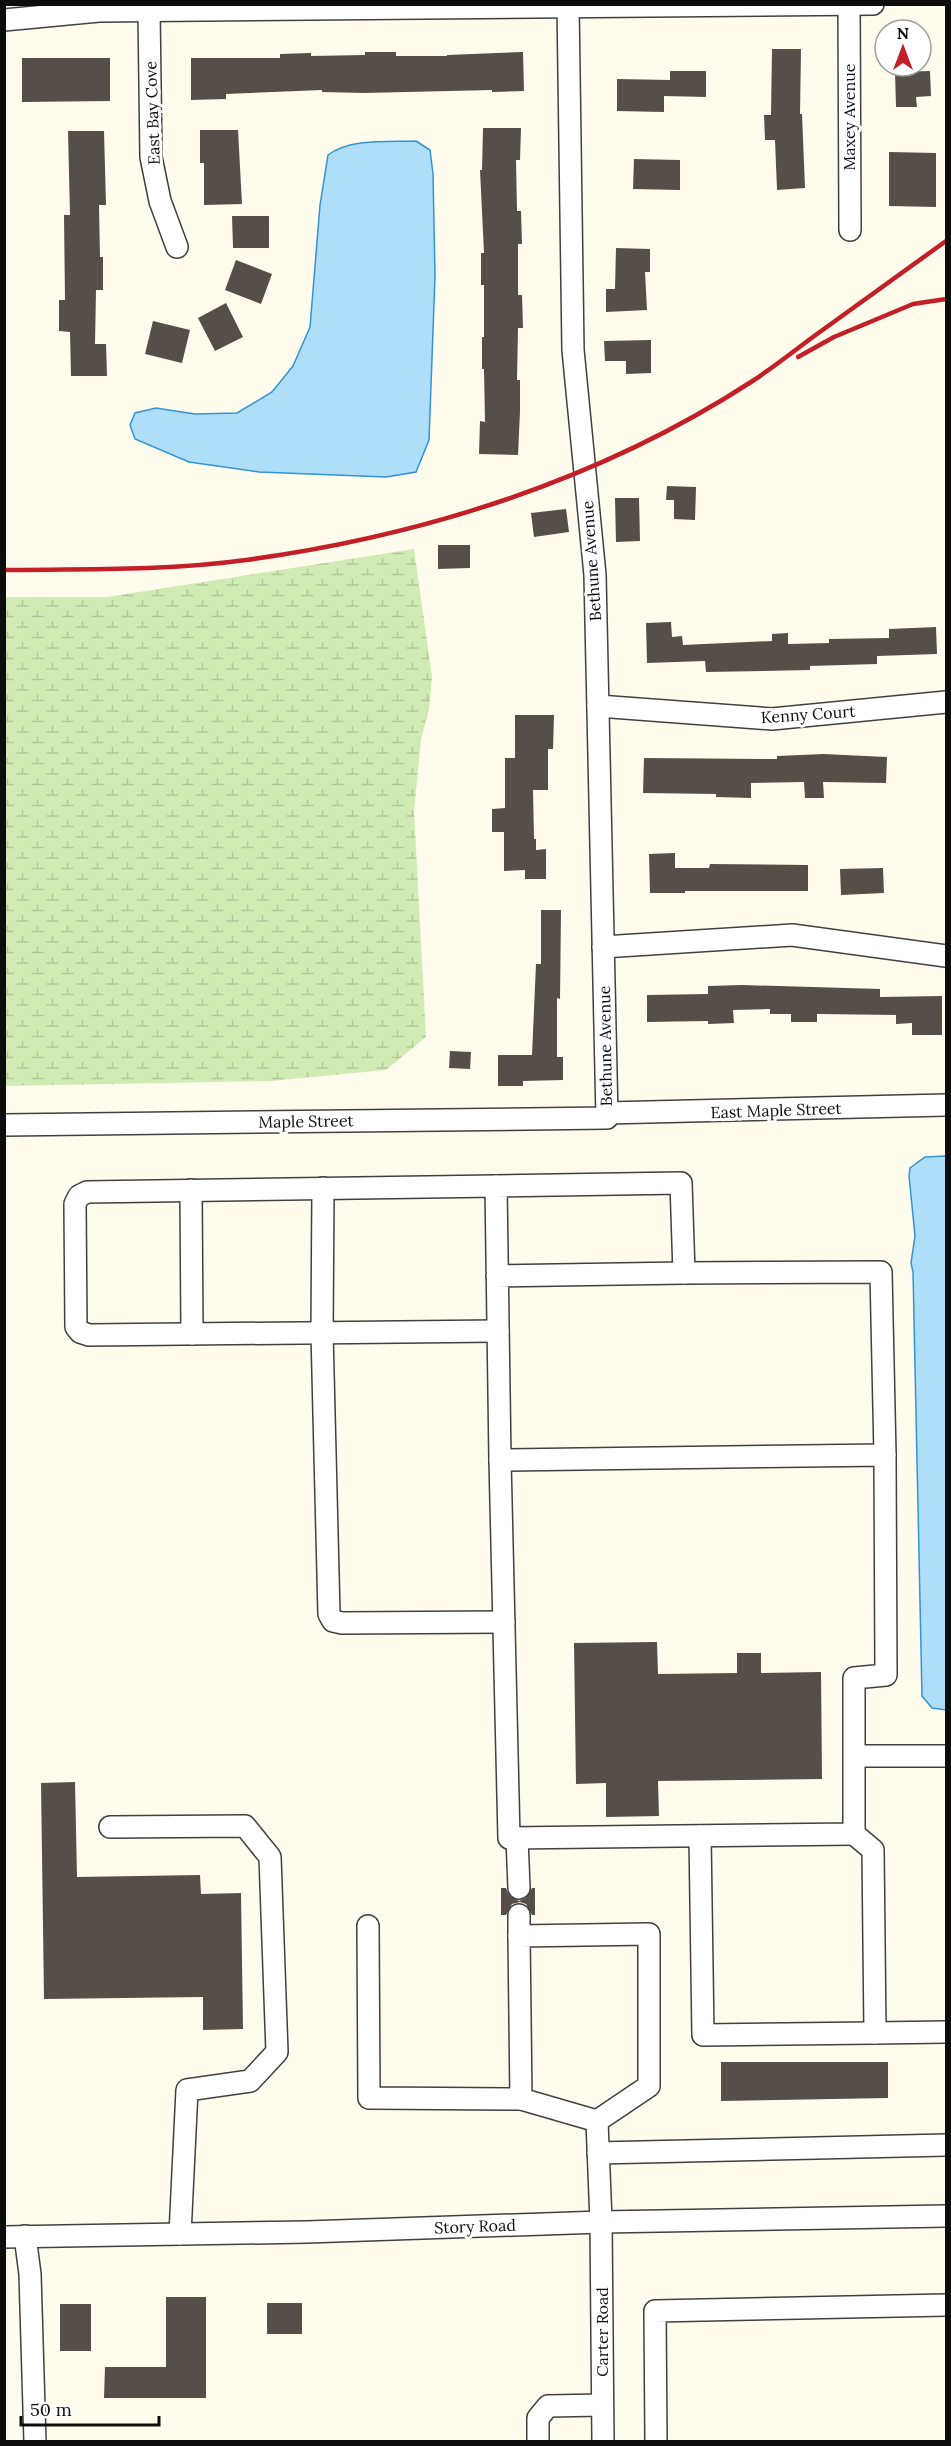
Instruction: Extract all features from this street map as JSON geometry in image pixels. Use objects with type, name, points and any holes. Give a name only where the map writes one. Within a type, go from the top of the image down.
[{"type":"street","points":[[9,15],[99,11],[392,6],[873,4]]},
{"type":"street","name":"Bethune Avenue","points":[[568,5],[573,350],[595,575],[606,1115]]},
{"type":"street","name":"Maxey Avenue","points":[[849,5],[850,230]]},
{"type":"street","name":"East Bay Cove","points":[[150,11],[151,157],[160,201],[177,247]]},
{"type":"street","name":"Kenny Court","points":[[598,706],[772,719],[946,702]]},
{"type":"street","points":[[603,947],[792,935],[946,956]]},
{"type":"street","name":"East Maple Street","points":[[606,1115],[946,1105]]},
{"type":"street","name":"Maple Street","points":[[4,1125],[606,1115]]},
{"type":"street","points":[[498,1330],[89,1335],[80,1332],[76,1327],[75,1204],[79,1196],[87,1192],[681,1183],[684,1273]]},
{"type":"street","points":[[496,1186],[509,1838],[854,1834],[873,1850],[874,2033]]},
{"type":"street","points":[[323,1188],[322,1333],[329,1614],[333,1621],[342,1623],[504,1622]]},
{"type":"street","points":[[190,1190],[192,1334]]},
{"type":"street","points":[[497,1276],[881,1272],[886,1675],[854,1678],[854,1834]]},
{"type":"street","points":[[500,1460],[885,1455]]},
{"type":"street","points":[[855,1756],[946,1756]]},
{"type":"street","points":[[110,1827],[245,1826],[270,1857],[277,2052],[250,2081],[187,2090],[180,2234]]},
{"type":"street","points":[[700,1836],[703,2035],[946,2032]]},
{"type":"street","points":[[518,1838],[519,1888]]},
{"type":"street","points":[[368,1926],[369,2098],[521,2099],[597,2121],[649,2086],[649,1934],[519,1926],[521,2099]]},
{"type":"street","name":"Carter Road","points":[[597,2121],[601,2222],[603,2442]]},
{"type":"street","points":[[598,2153],[946,2145]]},
{"type":"street","name":"Story Road","points":[[15,2237],[946,2216]]},
{"type":"street","points":[[15,2237],[30,2274],[35,2442]]},
{"type":"street","points":[[656,2442],[655,2311],[946,2305]]},
{"type":"street","points":[[538,2442],[538,2418],[548,2406],[602,2404]]},
{"type":"green space","points":[[414,549],[432,677],[429,710],[421,739],[414,811],[426,1037],[386,1070],[271,1081],[5,1086],[5,597],[107,597]]},
{"type":"water","points":[[416,141],[430,150],[433,174],[435,276],[429,440],[416,472],[386,477],[259,472],[189,462],[135,439],[130,425],[135,413],[156,408],[195,414],[237,413],[272,392],[293,366],[310,327],[320,205],[328,155],[358,143]]},
{"type":"water","points":[[946,1156],[946,1710],[932,1708],[922,1696],[911,1263],[915,1236],[909,1176],[910,1168],[925,1157]]},
{"type":"building","points":[[772,49],[801,49],[800,114],[802,114],[805,188],[777,190],[775,140],[765,140],[764,115],[771,115]]},
{"type":"building","points":[[365,52],[396,52],[396,56],[447,56],[523,52],[524,91],[364,93],[322,92],[322,90],[226,94],[226,99],[191,100],[191,58],[280,58],[280,54],[365,55]]},
{"type":"building","points":[[22,58],[110,58],[110,101],[22,102]]},
{"type":"building","points":[[670,71],[706,71],[706,97],[664,96],[664,112],[617,111],[617,79],[670,80]]},
{"type":"building","points":[[895,78],[930,78],[931,96],[916,97],[917,107],[896,107]]},
{"type":"building","points":[[483,128],[521,128],[520,160],[516,160],[517,211],[521,211],[522,244],[518,244],[518,295],[522,295],[523,328],[518,328],[517,380],[520,380],[520,411],[518,455],[479,454],[480,421],[485,422],[484,369],[482,369],[484,285],[481,285],[481,253],[484,253],[480,170],[482,170]]},
{"type":"building","points":[[200,130],[238,130],[242,204],[204,205],[204,163],[200,163]]},
{"type":"building","points":[[68,131],[104,131],[106,205],[99,205],[103,290],[96,290],[95,344],[106,344],[107,376],[71,376],[70,332],[59,331],[59,300],[65,300],[64,215],[70,215]]},
{"type":"building","points":[[889,152],[936,153],[936,207],[889,206]]},
{"type":"building","points":[[634,159],[680,160],[680,190],[633,189]]},
{"type":"building","points":[[232,216],[269,216],[269,248],[233,248]]},
{"type":"building","points":[[616,248],[650,249],[650,272],[645,272],[647,310],[606,312],[606,289],[615,289]]},
{"type":"building","points":[[236,260],[272,274],[261,304],[225,290]]},
{"type":"building","points":[[226,303],[243,337],[215,351],[198,318]]},
{"type":"building","points":[[153,321],[190,330],[182,363],[145,354]]},
{"type":"building","points":[[651,340],[651,373],[626,374],[626,361],[605,361],[604,341]]},
{"type":"building","points":[[667,486],[696,487],[695,520],[674,519],[674,500],[666,500]]},
{"type":"building","points":[[615,498],[639,498],[640,541],[616,542]]},
{"type":"building","points":[[566,509],[569,532],[534,537],[531,513]]},
{"type":"building","points":[[438,545],[470,545],[470,568],[438,569]]},
{"type":"building","points":[[671,622],[672,637],[682,636],[683,645],[772,641],[772,634],[788,633],[788,644],[829,643],[829,639],[889,638],[889,629],[936,627],[937,654],[877,656],[877,664],[810,666],[810,670],[706,672],[705,661],[647,663],[646,623]]},
{"type":"building","points":[[515,715],[554,715],[553,749],[548,749],[548,790],[533,790],[534,839],[536,839],[536,850],[546,849],[546,879],[525,879],[525,870],[504,871],[504,832],[492,832],[492,809],[505,808],[505,758],[515,758]]},
{"type":"building","points":[[823,754],[887,757],[886,783],[823,782],[824,798],[805,798],[804,782],[751,783],[751,798],[716,797],[716,794],[643,793],[644,758],[777,759],[777,756]]},
{"type":"building","points":[[675,853],[675,868],[709,868],[710,864],[808,865],[808,891],[650,893],[649,854]]},
{"type":"building","points":[[883,868],[884,893],[841,895],[840,869]]},
{"type":"building","points":[[541,910],[561,910],[557,1057],[563,1057],[563,1080],[523,1081],[523,1086],[498,1086],[498,1055],[532,1055],[536,964],[541,964]]},
{"type":"building","points":[[708,986],[880,989],[880,997],[942,996],[942,1035],[912,1035],[912,1023],[896,1024],[896,1015],[817,1014],[817,1022],[791,1022],[791,1014],[770,1014],[770,1009],[733,1010],[734,1023],[647,1022],[647,995],[708,994]]},
{"type":"building","points":[[450,1051],[471,1052],[470,1069],[449,1068]]},
{"type":"building","points":[[657,1642],[658,1674],[737,1673],[737,1653],[761,1653],[761,1673],[821,1672],[822,1779],[658,1781],[659,1816],[606,1817],[606,1783],[576,1784],[574,1643]]},
{"type":"building","points":[[75,1782],[77,1877],[200,1875],[201,1894],[241,1893],[243,2029],[203,2030],[203,1997],[44,1999],[41,1783]]},
{"type":"building","points":[[501,1888],[506,1888],[509,1895],[519,1901],[526,1898],[532,1888],[535,1888],[535,1915],[532,1915],[526,1904],[520,1902],[512,1904],[506,1915],[501,1915]]},
{"type":"building","points":[[721,2062],[888,2062],[888,2098],[721,2101]]},
{"type":"building","points":[[166,2297],[206,2297],[206,2398],[104,2398],[105,2367],[166,2367]]},
{"type":"building","points":[[267,2303],[302,2303],[302,2334],[267,2334]]},
{"type":"building","points":[[60,2304],[91,2304],[91,2351],[60,2351]]},
{"type":"railway","points":[[4,570],[156,568],[246,560],[378,536],[508,499],[572,475],[633,448],[693,417],[760,376],[946,241]]},
{"type":"railway","points":[[798,357],[834,337],[913,304],[946,299]]}]
